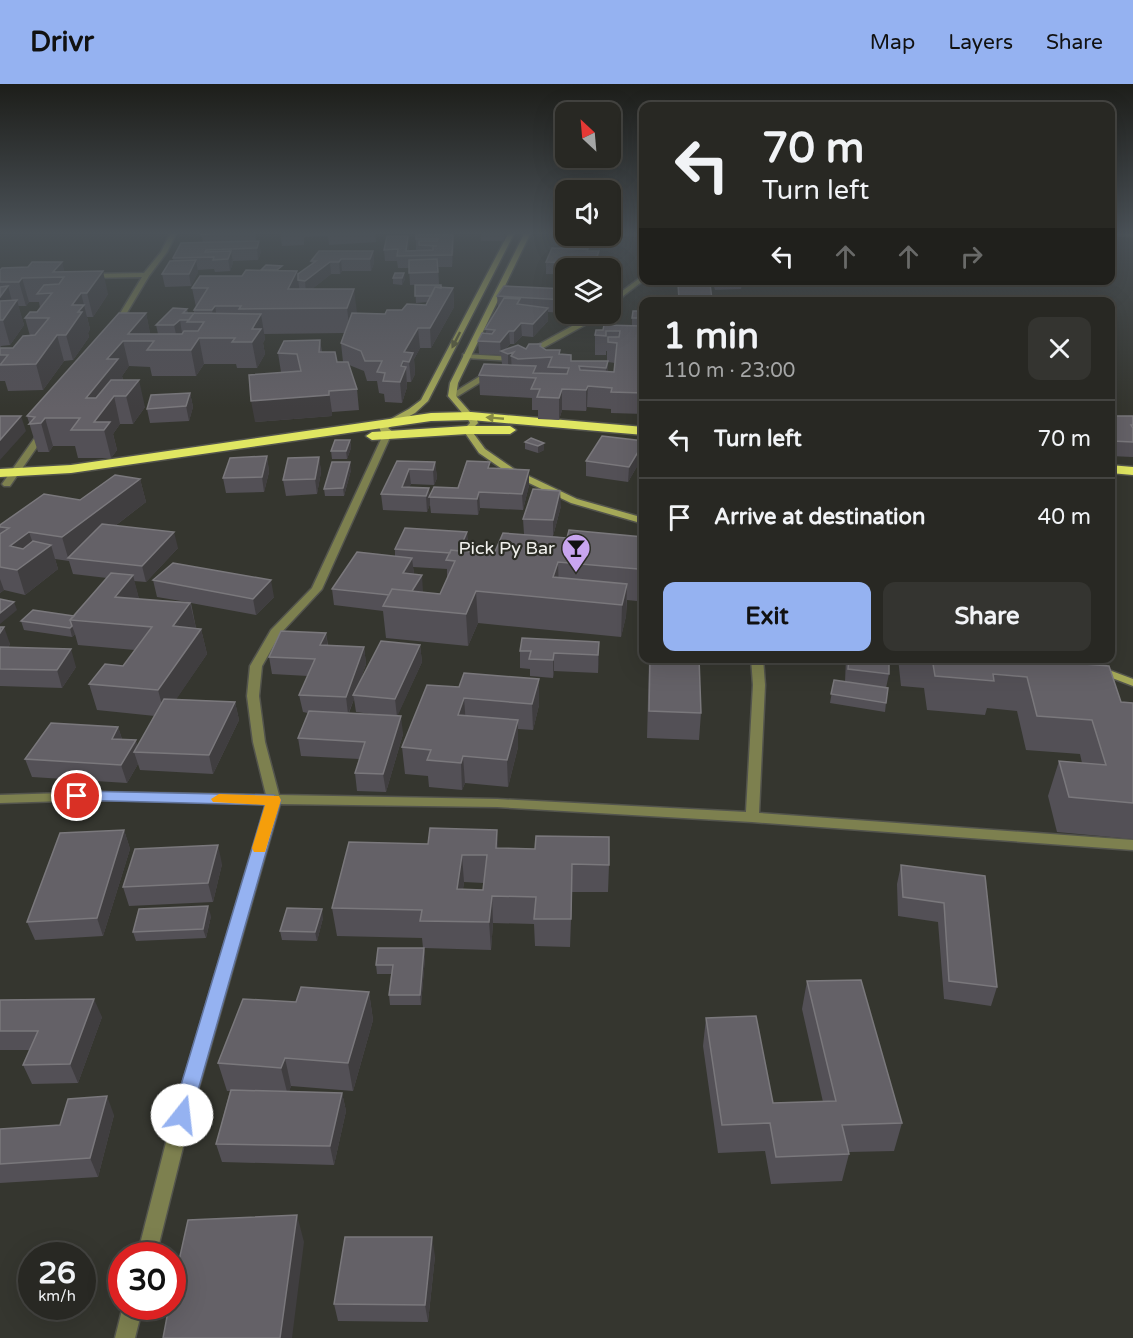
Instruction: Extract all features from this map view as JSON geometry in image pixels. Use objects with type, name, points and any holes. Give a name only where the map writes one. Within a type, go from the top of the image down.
[{"type":"highway","points":[[388,431],[431,417],[471,416],[639,431]]},
{"type":"highway","points":[[5,478],[91,476],[388,431],[639,431]]},
{"type":"highway","points":[[1115,469],[1133,471]]},
{"type":"street","points":[[111,334],[138,291]]},
{"type":"street","points":[[150,1242],[182,1115],[274,800],[259,742],[253,696],[256,666],[275,632],[317,589],[388,431],[424,401],[482,291]]},
{"type":"street","points":[[452,396],[454,382],[499,291]]},
{"type":"street","points":[[452,396],[514,359],[583,324]]},
{"type":"street","points":[[466,356],[514,359]]},
{"type":"street","points":[[452,396],[471,416],[474,423],[467,430],[482,451],[511,471],[573,501],[639,520]]},
{"type":"street","points":[[5,478],[52,419]]},
{"type":"street","points":[[752,817],[759,685],[757,663]]},
{"type":"street","points":[[1079,663],[1133,683]]},
{"type":"street","points":[[0,799],[97,796],[496,803],[752,817],[1133,845]]},
{"type":"street","points":[[125,1338],[130,1320]]},
{"type":"building","points":[[40,291],[89,291],[87,293],[81,293],[72,305],[84,305],[78,312],[82,312],[66,335],[57,335],[36,364],[0,365],[8,355],[0,355],[0,348],[13,348],[23,336],[35,335],[49,318],[25,318],[30,312],[37,312],[52,293],[37,294]]},
{"type":"building","points":[[206,291],[353,291],[347,308],[239,309],[241,306],[215,306],[212,310],[194,310]]},
{"type":"building","points":[[415,291],[433,291],[431,296],[415,296]]},
{"type":"building","points":[[433,291],[452,291],[430,328],[418,328],[404,352],[413,353],[409,362],[403,361],[401,366],[406,367],[400,382],[383,381],[385,373],[377,372],[382,361],[365,361],[361,351],[341,343],[352,313],[385,314],[387,310],[402,310],[407,304],[426,305]]},
{"type":"building","points":[[501,291],[555,291],[555,299],[497,296]]},
{"type":"building","points":[[678,291],[711,291],[712,297],[679,297]]},
{"type":"building","points":[[504,298],[520,299],[517,304],[548,308],[533,324],[521,323],[514,331],[509,331],[500,342],[478,341],[482,333],[492,334],[495,330],[485,329]]},
{"type":"building","points":[[17,300],[3,320],[0,320],[0,301]]},
{"type":"building","points":[[173,308],[187,309],[183,313],[194,313],[189,320],[180,320],[174,325],[156,325]]},
{"type":"building","points":[[633,311],[639,311],[639,318],[632,318]]},
{"type":"building","points":[[119,313],[146,313],[128,334],[182,334],[184,331],[198,331],[204,322],[187,322],[194,313],[261,314],[252,329],[261,329],[252,342],[232,342],[235,338],[199,338],[191,350],[147,350],[154,341],[123,341],[107,359],[118,359],[86,398],[96,398],[111,380],[139,380],[126,396],[114,396],[94,422],[110,422],[104,430],[71,430],[80,418],[45,418],[41,423],[29,424],[35,417],[27,416]]},
{"type":"building","points":[[604,325],[639,326],[639,393],[611,392],[612,388],[588,386],[586,390],[562,389],[559,398],[537,397],[540,389],[531,389],[536,378],[479,375],[484,364],[536,366],[533,373],[567,374],[569,368],[548,367],[552,357],[518,359],[511,356],[514,352],[508,354],[501,351],[518,345],[526,349],[529,344],[541,344],[540,346],[546,350],[560,350],[559,354],[571,355],[571,361],[608,361],[606,368],[579,366],[580,370],[614,372],[617,343],[608,342],[608,337],[619,337],[620,331],[606,331],[606,336],[595,335],[596,330],[603,330]]},
{"type":"building","points":[[320,340],[319,352],[335,352],[337,362],[348,362],[357,389],[329,391],[329,395],[251,401],[249,375],[301,371],[297,354],[278,353],[284,341]]},
{"type":"building","points":[[190,393],[186,406],[147,409],[151,395]]},
{"type":"building","points":[[0,416],[21,416],[0,440]]},
{"type":"building","points":[[1115,416],[1133,416],[1133,425],[1131,425],[1133,442],[1115,441]]},
{"type":"building","points":[[602,436],[639,440],[639,450],[629,467],[586,461]]},
{"type":"building","points":[[531,438],[544,443],[538,446],[525,442]]},
{"type":"building","points":[[335,440],[350,440],[346,451],[331,451]]},
{"type":"building","points":[[267,456],[262,477],[223,478],[230,458]]},
{"type":"building","points":[[319,457],[315,479],[283,480],[288,458]]},
{"type":"building","points":[[397,461],[435,462],[433,470],[409,469],[402,487],[429,488],[426,496],[381,494]]},
{"type":"building","points":[[467,461],[490,462],[488,468],[529,470],[522,494],[479,492],[477,499],[429,497],[434,487],[458,488]]},
{"type":"building","points":[[332,462],[350,462],[343,488],[324,489]]},
{"type":"building","points":[[115,475],[140,479],[62,537],[29,532],[10,546],[23,549],[33,541],[51,545],[17,570],[0,567],[0,534],[9,528],[0,527],[0,525],[44,494],[80,500]]},
{"type":"building","points":[[533,489],[560,491],[553,520],[523,519]]},
{"type":"building","points":[[102,524],[174,532],[142,566],[68,558]]},
{"type":"building","points":[[405,528],[467,532],[459,551],[451,550],[450,553],[395,549]]},
{"type":"building","points":[[569,530],[639,537],[638,569],[558,562],[553,577],[627,584],[622,605],[476,591],[466,614],[383,606],[392,589],[440,594],[455,561],[446,560],[451,550],[494,554],[503,533],[567,538]]},
{"type":"building","points":[[357,552],[412,558],[403,573],[422,575],[412,591],[392,589],[389,595],[332,589]]},
{"type":"building","points":[[173,563],[271,580],[253,599],[153,580]]},
{"type":"building","points":[[111,573],[133,575],[115,597],[190,603],[173,626],[201,629],[158,690],[89,684],[105,664],[123,666],[152,627],[70,620]]},
{"type":"building","points":[[0,599],[14,602],[0,613]]},
{"type":"building","points":[[33,610],[74,616],[70,620],[72,626],[70,628],[21,621]]},
{"type":"building","points":[[281,631],[326,633],[320,645],[364,647],[346,697],[299,695],[315,659],[269,657]]},
{"type":"building","points":[[522,638],[599,642],[598,655],[554,653],[553,660],[529,659],[531,651],[520,651]]},
{"type":"building","points":[[381,641],[420,645],[395,699],[353,695]]},
{"type":"building","points":[[0,647],[71,649],[57,670],[0,669]]},
{"type":"building","points":[[650,663],[699,663],[701,713],[649,711]]},
{"type":"building","points":[[849,663],[889,663],[889,674],[848,669]]},
{"type":"building","points":[[933,663],[1072,663],[1109,666],[1121,702],[1133,703],[1133,803],[1069,797],[1059,761],[1106,765],[1092,720],[1037,716],[1027,677],[993,674],[994,681],[935,676]]},
{"type":"building","points":[[464,673],[539,679],[532,704],[464,698],[458,715],[518,720],[507,760],[463,756],[461,763],[427,760],[431,750],[402,747],[427,685],[459,687]]},
{"type":"building","points":[[834,680],[888,688],[886,703],[831,694]]},
{"type":"building","points":[[164,699],[235,702],[209,755],[134,752]]},
{"type":"building","points":[[309,711],[401,716],[383,774],[355,773],[365,742],[298,738]]},
{"type":"building","points":[[51,723],[118,727],[112,739],[136,740],[121,765],[25,759]]},
{"type":"building","points":[[430,828],[497,830],[496,848],[535,849],[536,836],[609,837],[609,865],[572,864],[571,919],[534,919],[536,897],[492,896],[489,922],[420,921],[422,910],[332,908],[349,842],[428,844]],"holes":[[[462,855],[487,855],[483,890],[457,889]]]},
{"type":"building","points":[[124,830],[97,918],[27,922],[60,833]]},
{"type":"building","points":[[218,845],[208,883],[123,887],[135,849]]},
{"type":"building","points":[[901,865],[985,876],[997,987],[949,981],[944,903],[903,897]]},
{"type":"building","points":[[208,906],[203,929],[133,932],[139,909]]},
{"type":"building","points":[[287,908],[322,909],[315,932],[280,931]]},
{"type":"building","points":[[378,948],[424,948],[420,995],[389,995],[393,965],[376,965]]},
{"type":"building","points":[[861,980],[902,1123],[842,1125],[849,1154],[776,1157],[770,1123],[722,1125],[706,1018],[756,1016],[773,1103],[836,1101],[807,981]]},
{"type":"building","points":[[301,987],[369,992],[348,1063],[285,1058],[281,1068],[218,1063],[243,999],[296,1002]]},
{"type":"building","points":[[94,999],[70,1064],[23,1065],[38,1031],[0,1031],[0,1000]]},
{"type":"building","points":[[231,1090],[342,1093],[330,1146],[216,1144]]},
{"type":"building","points":[[107,1096],[90,1158],[0,1164],[0,1129],[60,1125],[68,1099]]},
{"type":"building","points":[[297,1215],[280,1338],[163,1338],[166,1320],[186,1320],[186,1242],[183,1242],[188,1220]]},
{"type":"building","points":[[345,1237],[432,1237],[425,1305],[334,1304]]},
{"type":"slow traffic","points":[[219,799],[274,800],[260,848]]},
{"type":"place","name":"Pick Py Bar","points":[[576,574]]},
{"type":"route","points":[[77,796],[274,800],[182,1115]]}]
